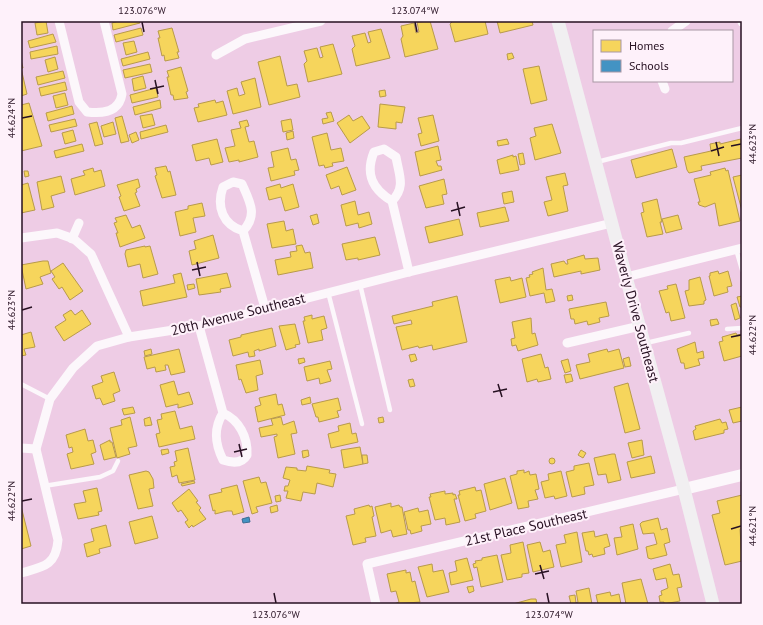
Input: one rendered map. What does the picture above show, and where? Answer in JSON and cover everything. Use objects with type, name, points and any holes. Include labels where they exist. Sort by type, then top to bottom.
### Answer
[{"type":"main road","name":"Waverly Drive Southeast","points":[[558,21],[684,489],[713,604]]},
{"type":"street","points":[[59,21],[79,102],[87,112],[100,113],[115,109],[121,101],[122,94],[104,21]]},
{"type":"street","points":[[216,55],[245,40],[321,21]]},
{"type":"street","points":[[673,30],[686,21]]},
{"type":"street","points":[[392,201],[400,193],[396,157],[384,149],[374,152],[369,164],[374,186],[392,201],[409,272]]},
{"type":"street","points":[[232,182],[242,184],[253,215],[250,224],[243,231],[232,228],[223,216],[219,197],[223,187],[232,182]]},
{"type":"street","points":[[72,238],[79,223]]},
{"type":"street","name":"20th Avenue Southeast","points":[[21,573],[38,569],[50,563],[55,555],[58,540],[36,449],[50,399],[72,368],[97,346],[129,337],[199,326],[360,284],[612,223]]},
{"type":"street","points":[[243,231],[265,308]]},
{"type":"street","points":[[21,238],[57,233],[72,238],[91,254],[129,337]]},
{"type":"street","points":[[626,277],[739,249]]},
{"type":"street","points":[[199,326],[223,413],[215,429],[221,455],[223,460],[238,462],[245,459],[247,455],[241,428],[233,418],[223,413]]},
{"type":"street","points":[[567,343],[640,326]]},
{"type":"street","points":[[21,448],[36,449]]},
{"type":"street","points":[[684,489],[742,475]]},
{"type":"street","name":"21st Place Southeast","points":[[376,604],[367,564],[684,489]]},
{"type":"lane","points":[[596,162],[671,143],[681,143],[742,128]]},
{"type":"lane","points":[[739,249],[742,270]]},
{"type":"lane","points":[[360,284],[390,410]]},
{"type":"lane","points":[[328,292],[362,424]]},
{"type":"lane","points":[[727,330],[742,328]]},
{"type":"lane","points":[[644,344],[689,333]]},
{"type":"lane","points":[[21,384],[50,399]]},
{"type":"lane","points":[[44,486],[100,477],[113,471],[118,461]]},
{"type":"building: Homes","points":[[46,21],[48,33],[37,35],[35,23]]},
{"type":"building: Homes","points":[[119,21],[139,21],[140,23],[113,30],[112,23]]},
{"type":"building: Homes","points":[[430,21],[438,49],[405,57],[401,39],[403,36],[401,26],[414,23],[416,33],[419,32],[417,22]]},
{"type":"building: Homes","points":[[453,21],[485,21],[488,34],[455,42],[450,24]]},
{"type":"building: Homes","points":[[497,21],[532,21],[533,25],[500,33]]},
{"type":"building: Homes","points":[[141,28],[143,35],[116,42],[114,35]]},
{"type":"building: Homes","points":[[172,28],[179,52],[177,52],[179,58],[165,61],[164,55],[162,56],[158,31]]},
{"type":"building: Homes","points":[[381,29],[390,58],[356,66],[352,49],[355,46],[352,36],[365,33],[368,43],[371,42],[368,32]]},
{"type":"building: Homes","points":[[53,34],[56,42],[30,48],[28,41]]},
{"type":"building: Homes","points":[[134,41],[137,52],[126,55],[123,43]]},
{"type":"building: Homes","points":[[333,44],[342,74],[308,82],[304,64],[307,61],[304,51],[317,48],[320,58],[323,57],[320,47]]},
{"type":"building: Homes","points":[[57,46],[58,54],[31,59],[30,52]]},
{"type":"building: Homes","points":[[148,52],[150,59],[123,66],[121,59]]},
{"type":"building: Homes","points":[[512,53],[514,58],[508,60],[507,54]]},
{"type":"building: Homes","points":[[280,56],[287,86],[297,84],[300,97],[269,105],[258,62]]},
{"type":"building: Homes","points":[[55,57],[58,69],[48,72],[45,60]]},
{"type":"building: Homes","points":[[150,64],[152,72],[125,78],[123,70]]},
{"type":"building: Homes","points":[[539,66],[547,100],[531,104],[523,69]]},
{"type":"building: Homes","points":[[181,67],[188,91],[186,92],[188,98],[174,100],[173,95],[171,95],[167,71]]},
{"type":"building: Homes","points":[[21,68],[27,94],[21,96]]},
{"type":"building: Homes","points":[[63,71],[65,78],[38,85],[36,77]]},
{"type":"building: Homes","points":[[143,76],[146,88],[134,91],[132,79]]},
{"type":"building: Homes","points":[[255,78],[261,107],[233,114],[227,91],[237,88],[239,96],[245,94],[241,82]]},
{"type":"building: Homes","points":[[65,82],[67,90],[41,96],[39,88]]},
{"type":"building: Homes","points":[[156,88],[158,97],[132,103],[130,95]]},
{"type":"building: Homes","points":[[385,90],[386,96],[380,97],[379,91]]},
{"type":"building: Homes","points":[[65,93],[68,105],[56,108],[53,96]]},
{"type":"building: Homes","points":[[160,100],[161,108],[135,115],[133,107]]},
{"type":"building: Homes","points":[[215,100],[216,103],[223,101],[227,115],[198,122],[194,108],[199,107],[198,104]]},
{"type":"building: Homes","points":[[29,103],[42,146],[21,151],[21,105]]},
{"type":"building: Homes","points":[[380,104],[405,107],[402,123],[396,122],[396,129],[378,127]]},
{"type":"building: Homes","points":[[72,106],[74,114],[48,121],[46,113]]},
{"type":"building: Homes","points":[[331,112],[334,121],[323,124],[322,119],[328,118],[326,113]]},
{"type":"building: Homes","points":[[152,114],[155,125],[143,128],[140,116]]},
{"type":"building: Homes","points":[[349,115],[353,121],[362,116],[370,128],[350,143],[337,123]]},
{"type":"building: Homes","points":[[433,115],[439,141],[421,146],[418,134],[422,133],[418,118]]},
{"type":"building: Homes","points":[[122,116],[129,141],[121,143],[115,118]]},
{"type":"building: Homes","points":[[75,119],[77,126],[51,132],[49,125]]},
{"type":"building: Homes","points":[[291,119],[293,130],[283,132],[281,121]]},
{"type":"building: Homes","points":[[247,120],[249,126],[245,127],[249,142],[254,141],[258,157],[239,162],[239,160],[229,162],[225,148],[235,146],[231,130],[241,128],[239,122]]},
{"type":"building: Homes","points":[[97,122],[103,144],[95,146],[89,124]]},
{"type":"building: Homes","points":[[113,122],[116,134],[104,137],[101,126]]},
{"type":"building: Homes","points":[[552,124],[561,153],[535,160],[530,138],[536,136],[534,128]]},
{"type":"building: Homes","points":[[166,125],[168,132],[141,139],[140,132]]},
{"type":"building: Homes","points":[[73,130],[76,141],[65,144],[62,133]]},
{"type":"building: Homes","points":[[293,131],[294,138],[287,140],[286,133]]},
{"type":"building: Homes","points":[[136,132],[139,140],[132,143],[129,135]]},
{"type":"building: Homes","points":[[327,133],[331,150],[341,148],[344,161],[332,163],[333,166],[325,168],[324,165],[319,166],[312,137]]},
{"type":"building: Homes","points":[[217,139],[223,162],[211,165],[209,158],[196,161],[192,145]]},
{"type":"building: Homes","points":[[507,139],[509,144],[498,146],[497,141]]},
{"type":"building: Homes","points":[[741,139],[742,158],[701,166],[702,170],[689,173],[687,170],[684,157],[711,151],[710,144],[720,142],[720,144]]},
{"type":"building: Homes","points":[[82,144],[84,151],[56,158],[54,151]]},
{"type":"building: Homes","points":[[438,146],[441,160],[436,161],[438,166],[441,166],[442,170],[420,176],[415,152]]},
{"type":"building: Homes","points":[[288,148],[291,160],[296,159],[299,170],[294,171],[295,175],[271,181],[268,168],[274,167],[271,152]]},
{"type":"building: Homes","points":[[672,149],[677,167],[636,178],[631,160]]},
{"type":"building: Homes","points":[[523,153],[525,164],[520,165],[518,154]]},
{"type":"building: Homes","points":[[513,155],[513,157],[516,156],[519,170],[500,174],[497,160]]},
{"type":"building: Homes","points":[[166,166],[168,172],[170,171],[176,195],[162,198],[155,176],[157,175],[155,168]]},
{"type":"building: Homes","points":[[347,167],[356,190],[342,195],[339,186],[331,189],[326,175]]},
{"type":"building: Homes","points":[[93,168],[94,172],[101,170],[105,186],[75,195],[71,179],[85,175],[83,171]]},
{"type":"building: Homes","points":[[725,168],[726,171],[728,170],[740,221],[719,226],[715,203],[705,207],[699,205],[698,202],[700,202],[694,179],[711,175],[710,172]]},
{"type":"building: Homes","points":[[24,171],[28,171],[29,176],[25,177]]},
{"type":"building: Homes","points":[[565,173],[568,185],[563,186],[568,211],[548,216],[544,202],[552,200],[546,177]]},
{"type":"building: Homes","points":[[742,175],[742,211],[733,177]]},
{"type":"building: Homes","points":[[61,176],[65,192],[51,196],[54,207],[42,210],[37,182]]},
{"type":"building: Homes","points":[[138,179],[140,187],[136,189],[137,192],[135,193],[140,206],[124,211],[117,185]]},
{"type":"building: Homes","points":[[444,179],[447,194],[442,195],[444,204],[426,208],[419,186]]},
{"type":"building: Homes","points":[[28,183],[35,210],[21,213],[21,185]]},
{"type":"building: Homes","points":[[280,184],[281,188],[293,184],[299,207],[285,211],[281,197],[269,200],[266,188]]},
{"type":"building: Homes","points":[[512,191],[514,202],[504,204],[502,193]]},
{"type":"building: Homes","points":[[657,199],[663,234],[647,237],[641,213],[644,212],[642,203]]},
{"type":"building: Homes","points":[[355,201],[358,215],[369,212],[372,224],[359,228],[358,223],[346,226],[341,205]]},
{"type":"building: Homes","points":[[202,203],[205,216],[193,218],[196,232],[180,236],[175,212],[188,209],[188,206]]},
{"type":"building: Homes","points":[[505,207],[509,221],[480,227],[477,213]]},
{"type":"building: Homes","points":[[317,214],[319,223],[313,225],[310,216]]},
{"type":"building: Homes","points":[[126,215],[132,228],[140,225],[145,238],[120,247],[116,233],[118,233],[114,223],[117,222],[115,218]]},
{"type":"building: Homes","points":[[678,215],[682,229],[666,233],[662,219]]},
{"type":"building: Homes","points":[[459,219],[463,235],[429,243],[425,227]]},
{"type":"building: Homes","points":[[284,221],[286,231],[293,229],[296,244],[272,248],[267,224]]},
{"type":"building: Homes","points":[[213,235],[219,258],[192,265],[189,251],[196,249],[194,241]]},
{"type":"building: Homes","points":[[375,237],[380,255],[358,260],[358,258],[346,260],[342,244]]},
{"type":"building: Homes","points":[[302,245],[305,253],[310,252],[313,268],[278,275],[275,260],[291,257],[290,252],[297,251],[296,246]]},
{"type":"building: Homes","points":[[150,246],[158,274],[143,278],[140,264],[128,267],[125,254],[126,250]]},
{"type":"building: Homes","points":[[584,255],[585,259],[598,258],[600,270],[581,274],[581,271],[554,277],[551,264],[564,261],[568,264],[567,260]]},
{"type":"building: Homes","points":[[48,261],[51,273],[40,277],[43,284],[26,289],[21,265]]},
{"type":"building: Homes","points":[[63,263],[83,291],[70,300],[62,287],[59,289],[52,279],[55,277],[51,271]]},
{"type":"building: Homes","points":[[543,268],[546,290],[552,289],[555,301],[546,303],[544,293],[530,296],[526,278],[533,274],[532,272]]},
{"type":"building: Homes","points":[[718,271],[719,274],[728,271],[732,286],[727,287],[728,292],[714,296],[709,276],[710,273]]},
{"type":"building: Homes","points":[[181,273],[187,297],[143,306],[140,291],[175,283],[173,275]]},
{"type":"building: Homes","points":[[227,273],[231,287],[220,289],[221,292],[199,295],[196,279]]},
{"type":"building: Homes","points":[[510,277],[511,281],[522,278],[526,297],[500,303],[495,280]]},
{"type":"building: Homes","points":[[700,277],[706,300],[704,301],[704,304],[689,306],[685,291],[689,290],[689,280]]},
{"type":"building: Homes","points":[[194,284],[195,288],[188,290],[187,285]]},
{"type":"building: Homes","points":[[676,284],[685,318],[671,321],[669,312],[666,313],[659,291],[668,289],[667,286]]},
{"type":"building: Homes","points":[[572,295],[573,300],[568,301],[567,296]]},
{"type":"building: Homes","points":[[457,296],[467,342],[433,350],[432,345],[419,348],[418,346],[402,350],[396,327],[412,324],[411,320],[394,324],[392,316],[433,306],[432,302]]},
{"type":"building: Homes","points":[[742,296],[742,307],[740,307],[737,297]]},
{"type":"building: Homes","points":[[606,302],[609,316],[599,318],[600,322],[588,325],[587,321],[575,324],[574,319],[571,319],[569,309]]},
{"type":"building: Homes","points":[[736,303],[740,318],[735,320],[731,305]]},
{"type":"building: Homes","points":[[71,310],[75,315],[82,310],[91,324],[64,341],[55,327],[66,320],[63,315]]},
{"type":"building: Homes","points":[[312,315],[312,319],[324,316],[327,328],[321,330],[323,340],[308,343],[303,321],[305,321],[304,317]]},
{"type":"building: Homes","points":[[531,318],[532,334],[535,333],[538,345],[518,351],[516,345],[512,346],[511,339],[515,338],[512,322]]},
{"type":"building: Homes","points":[[717,319],[719,324],[711,326],[710,320]]},
{"type":"building: Homes","points":[[295,324],[300,344],[286,350],[279,326]]},
{"type":"building: Homes","points":[[272,328],[276,346],[254,351],[255,356],[249,357],[248,352],[233,356],[229,340],[241,337],[241,335]]},
{"type":"building: Homes","points":[[31,332],[35,347],[24,349],[26,355],[21,356],[21,335]]},
{"type":"building: Homes","points":[[736,333],[737,335],[742,334],[742,356],[724,361],[719,342],[723,341],[722,337]]},
{"type":"building: Homes","points":[[695,342],[697,353],[703,351],[704,358],[698,359],[700,365],[685,369],[684,363],[681,363],[677,349]]},
{"type":"building: Homes","points":[[151,349],[152,354],[145,356],[144,351]]},
{"type":"building: Homes","points":[[179,349],[185,372],[171,375],[168,365],[165,365],[166,370],[156,372],[155,367],[147,369],[144,357]]},
{"type":"building: Homes","points":[[607,349],[608,352],[619,349],[624,368],[580,379],[576,365],[590,362],[588,354]]},
{"type":"building: Homes","points":[[415,354],[417,360],[411,362],[409,355]]},
{"type":"building: Homes","points":[[541,354],[545,368],[548,367],[551,379],[538,382],[537,379],[527,382],[522,359]]},
{"type":"building: Homes","points":[[629,357],[631,366],[625,367],[623,359]]},
{"type":"building: Homes","points":[[304,358],[305,362],[299,364],[298,359]]},
{"type":"building: Homes","points":[[568,359],[571,371],[565,373],[561,361]]},
{"type":"building: Homes","points":[[260,360],[263,374],[256,376],[258,390],[246,393],[241,379],[239,380],[236,365]]},
{"type":"building: Homes","points":[[330,361],[332,369],[327,370],[331,381],[320,384],[319,378],[307,381],[304,367]]},
{"type":"building: Homes","points":[[114,372],[120,391],[113,394],[115,401],[103,405],[100,398],[96,399],[92,386],[103,382],[101,376]]},
{"type":"building: Homes","points":[[571,374],[573,381],[566,383],[564,375]]},
{"type":"building: Homes","points":[[413,379],[415,386],[410,387],[408,380]]},
{"type":"building: Homes","points":[[174,381],[178,395],[189,392],[193,404],[178,408],[178,404],[166,407],[160,385]]},
{"type":"building: Homes","points":[[628,383],[640,429],[625,433],[614,387]]},
{"type":"building: Homes","points":[[276,394],[278,405],[282,404],[285,415],[258,422],[255,407],[261,405],[259,398]]},
{"type":"building: Homes","points":[[310,397],[311,403],[302,405],[301,400]]},
{"type":"building: Homes","points":[[338,398],[341,410],[337,411],[339,417],[319,422],[312,404]]},
{"type":"building: Homes","points":[[133,407],[135,413],[124,415],[122,409]]},
{"type":"building: Homes","points":[[742,407],[742,421],[733,423],[729,410]]},
{"type":"building: Homes","points":[[175,411],[180,429],[192,426],[195,439],[159,447],[156,434],[160,433],[157,420],[162,419],[161,414]]},
{"type":"building: Homes","points":[[130,417],[137,446],[128,448],[130,454],[117,458],[110,428],[122,425],[121,420]]},
{"type":"building: Homes","points":[[150,417],[152,425],[145,426],[144,419]]},
{"type":"building: Homes","points":[[281,417],[283,425],[294,421],[297,433],[291,434],[295,454],[278,458],[274,437],[277,436],[277,434],[261,437],[259,428],[273,425],[271,419]]},
{"type":"building: Homes","points":[[383,417],[384,422],[379,423],[378,418]]},
{"type":"building: Homes","points":[[720,419],[722,423],[726,422],[728,429],[724,430],[724,433],[695,440],[693,431],[696,429],[695,426]]},
{"type":"building: Homes","points":[[350,423],[352,434],[356,433],[358,442],[331,448],[328,434],[339,431],[338,426]]},
{"type":"building: Homes","points":[[85,429],[88,441],[93,440],[96,452],[91,454],[94,464],[71,469],[67,454],[73,452],[72,447],[69,448],[66,435]]},
{"type":"building: Homes","points":[[110,440],[110,442],[112,442],[116,457],[104,460],[100,445]]},
{"type":"building: Homes","points":[[642,440],[644,455],[632,458],[628,443]]},
{"type":"building: Homes","points":[[360,447],[363,464],[344,468],[341,450]]},
{"type":"building: Homes","points":[[188,448],[195,480],[179,483],[177,475],[172,477],[170,467],[175,466],[174,462],[177,461],[175,451]]},
{"type":"building: Homes","points":[[168,449],[169,453],[162,455],[161,450]]},
{"type":"building: Homes","points":[[308,450],[309,456],[303,458],[302,451]]},
{"type":"building: Homes","points":[[581,450],[586,453],[583,458],[578,455]]},
{"type":"building: Homes","points":[[615,454],[621,480],[608,483],[606,474],[598,475],[594,458]]},
{"type":"building: Homes","points":[[362,455],[367,455],[368,463],[363,464]]},
{"type":"building: Homes","points":[[651,456],[655,473],[631,478],[627,462]]},
{"type":"building: Homes","points":[[552,458],[555,461],[552,464],[549,461]]},
{"type":"building: Homes","points":[[589,463],[594,485],[584,487],[585,494],[572,497],[566,472],[574,470],[574,466]]},
{"type":"building: Homes","points":[[307,466],[330,470],[329,473],[336,474],[333,487],[317,483],[315,494],[303,492],[301,501],[286,498],[288,491],[284,491],[285,486],[288,486],[290,480],[283,478],[286,467],[306,471]]},
{"type":"building: Homes","points":[[524,470],[524,473],[529,471],[530,475],[536,474],[539,489],[535,490],[538,499],[528,501],[529,507],[518,509],[510,476],[517,474],[517,471]]},
{"type":"building: Homes","points":[[146,471],[149,472],[153,479],[154,488],[149,489],[153,506],[138,509],[129,475]]},
{"type":"building: Homes","points":[[561,471],[567,496],[555,499],[554,496],[545,498],[541,482],[549,480],[548,474]]},
{"type":"building: Homes","points":[[259,477],[261,483],[266,482],[272,503],[256,507],[258,512],[252,514],[243,481]]},
{"type":"building: Homes","points":[[505,478],[512,503],[490,510],[484,484]]},
{"type":"building: Homes","points":[[194,481],[195,483],[182,486],[181,484]]},
{"type":"building: Homes","points":[[237,485],[244,512],[233,515],[232,511],[215,514],[215,510],[213,511],[209,495],[222,492],[221,489]]},
{"type":"building: Homes","points":[[475,487],[476,491],[481,490],[486,511],[475,514],[476,518],[465,521],[458,495],[460,495],[459,491]]},
{"type":"building: Homes","points":[[97,488],[102,511],[98,512],[99,515],[78,519],[74,504],[86,502],[83,491]]},
{"type":"building: Homes","points":[[189,489],[198,501],[196,502],[201,508],[199,510],[206,519],[193,527],[192,525],[189,528],[185,522],[188,520],[181,510],[178,512],[172,503]]},
{"type":"building: Homes","points":[[445,491],[445,494],[455,494],[457,499],[454,499],[460,522],[446,525],[445,518],[435,520],[429,497],[431,497],[430,494]]},
{"type":"building: Homes","points":[[280,495],[281,501],[276,502],[275,496]]},
{"type":"building: Homes","points":[[742,495],[742,529],[740,529],[742,561],[725,565],[712,515],[720,513],[717,501]]},
{"type":"building: Homes","points":[[391,503],[391,507],[399,505],[402,507],[407,534],[393,537],[391,530],[381,533],[375,507]]},
{"type":"building: Homes","points":[[277,505],[278,511],[271,513],[270,507]]},
{"type":"building: Homes","points":[[369,505],[370,507],[372,506],[374,516],[372,517],[376,536],[365,538],[366,542],[353,545],[346,516],[355,514],[354,509]]},
{"type":"building: Homes","points":[[21,506],[31,546],[21,549]]},
{"type":"building: Homes","points":[[418,508],[419,512],[428,510],[431,524],[421,526],[422,531],[411,534],[410,530],[408,530],[404,512]]},
{"type":"building: Homes","points":[[152,516],[158,538],[135,544],[129,522]]},
{"type":"building: Homes","points":[[658,518],[661,530],[667,528],[670,542],[664,544],[667,555],[651,559],[648,558],[646,547],[657,544],[654,533],[643,534],[640,524],[642,522]]},
{"type":"building: Homes","points":[[633,524],[638,549],[617,555],[614,538],[622,537],[620,527]]},
{"type":"building: Homes","points":[[106,525],[111,546],[99,549],[100,553],[87,557],[84,544],[94,541],[91,529]]},
{"type":"building: Homes","points":[[594,531],[595,537],[607,534],[610,546],[604,548],[605,554],[593,557],[592,554],[589,555],[588,551],[586,551],[582,533]]},
{"type":"building: Homes","points":[[577,532],[582,562],[561,567],[556,545],[566,543],[564,535]]},
{"type":"building: Homes","points":[[523,542],[529,573],[522,574],[522,577],[507,580],[501,555],[511,553],[510,545]]},
{"type":"building: Homes","points":[[540,542],[543,552],[550,550],[554,567],[533,572],[527,545]]},
{"type":"building: Homes","points":[[497,555],[503,582],[481,587],[477,567],[474,568],[473,564],[476,563],[475,561],[482,560],[482,558]]},
{"type":"building: Homes","points":[[467,558],[473,580],[451,585],[449,573],[457,571],[455,561]]},
{"type":"building: Homes","points":[[432,564],[433,572],[443,570],[449,592],[427,597],[418,567]]},
{"type":"building: Homes","points":[[670,564],[673,575],[679,574],[682,587],[677,588],[680,601],[664,604],[664,602],[660,602],[659,596],[662,595],[661,591],[668,588],[666,578],[656,580],[653,569]]},
{"type":"building: Homes","points":[[406,570],[406,573],[410,572],[412,582],[415,581],[420,602],[394,604],[399,602],[396,591],[391,592],[387,574]]},
{"type":"building: Homes","points":[[641,579],[648,604],[626,604],[622,583]]},
{"type":"building: Homes","points":[[473,586],[474,591],[469,593],[467,587]]},
{"type":"building: Homes","points":[[589,588],[592,604],[571,604],[569,596],[575,595],[576,603],[578,602],[576,591]]},
{"type":"building: Homes","points":[[610,592],[611,596],[619,594],[621,604],[598,604],[596,595]]},
{"type":"building: Homes","points":[[536,599],[537,604],[513,604]]},
{"type":"building: Schools","points":[[249,517],[250,522],[243,523],[242,519]]}]
